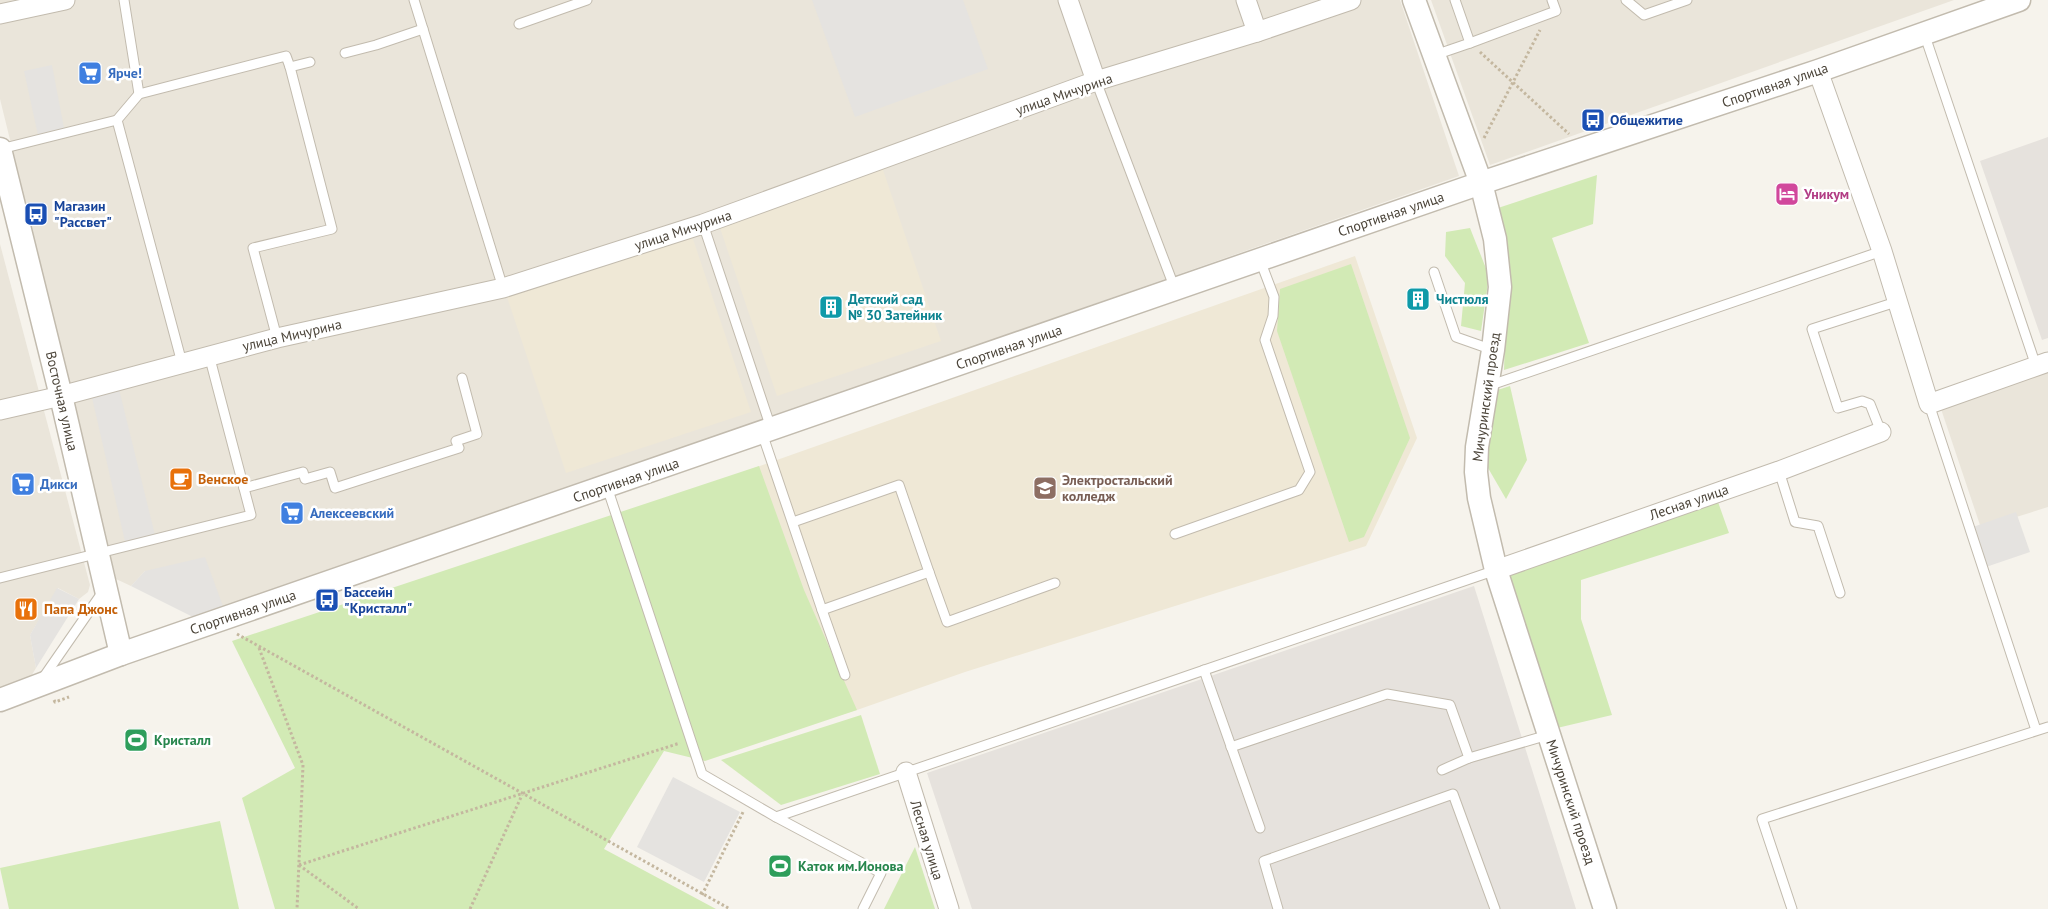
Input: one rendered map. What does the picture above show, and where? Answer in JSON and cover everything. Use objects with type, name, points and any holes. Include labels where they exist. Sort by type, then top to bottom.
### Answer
[{"type":"street","points":[[0,14],[65,0]]},
{"type":"street","points":[[1068,0],[1096,82]]},
{"type":"street","points":[[1246,0],[1257,32]]},
{"type":"street","name":"улица Мичурина","points":[[0,410],[61,396],[277,338],[503,288],[703,224],[1096,82],[1257,32],[1351,0]]},
{"type":"street","name":"Мичуринский проезд","points":[[1414,0],[1481,183],[1495,239],[1500,287],[1493,350],[1477,447],[1476,472],[1479,498],[1496,570],[1605,909]]},
{"type":"street","name":"Спортивная улица","points":[[0,700],[120,654],[1481,183],[1818,70],[2009,2]]},
{"type":"street","points":[[1818,70],[1882,251],[1896,302],[1929,404],[2042,364]]},
{"type":"street","name":"Восточная улица","points":[[0,149],[61,396],[120,654]]},
{"type":"street","name":"Лесная улица","points":[[1496,570],[1779,471],[1881,432]]},
{"type":"street","name":"Лесная улица","points":[[906,772],[949,909]]},
{"type":"lane","points":[[124,0],[139,94]]},
{"type":"lane","points":[[414,0],[503,288]]},
{"type":"lane","points":[[520,24],[587,0]]},
{"type":"lane","points":[[1454,0],[1470,43]]},
{"type":"lane","points":[[1434,55],[1556,11],[1552,0]]},
{"type":"lane","points":[[1626,0],[1644,15],[1687,0]]},
{"type":"lane","points":[[345,53],[423,29]]},
{"type":"lane","points":[[1924,32],[2042,364]]},
{"type":"lane","points":[[0,149],[117,120],[139,94],[286,56],[332,229],[253,248],[277,338]]},
{"type":"lane","points":[[290,67],[310,62]]},
{"type":"lane","points":[[1096,82],[1175,290]]},
{"type":"lane","points":[[117,120],[182,363]]},
{"type":"lane","points":[[703,224],[793,522],[846,675]]},
{"type":"lane","points":[[1486,386],[1882,251]]},
{"type":"lane","points":[[1175,534],[1299,490],[1310,472],[1265,340],[1273,316],[1274,297],[1260,260]]},
{"type":"lane","points":[[1434,272],[1456,337],[1493,350]]},
{"type":"lane","points":[[1881,432],[1870,404],[1862,402],[1838,408],[1812,329],[1896,302]]},
{"type":"lane","points":[[0,578],[251,515],[209,356]]},
{"type":"lane","points":[[244,488],[303,472],[306,479],[330,472],[335,488],[459,448],[456,441],[477,434],[462,378]]},
{"type":"lane","points":[[1929,404],[2036,730]]},
{"type":"lane","points":[[1779,471],[1795,522],[1818,526],[1840,593]]},
{"type":"lane","points":[[793,522],[899,485],[947,622],[1055,583]]},
{"type":"lane","points":[[607,487],[702,774],[776,817],[881,873],[863,909]]},
{"type":"lane","points":[[776,817],[1496,570]]},
{"type":"lane","points":[[822,610],[929,572]]},
{"type":"lane","points":[[38,686],[105,588]]},
{"type":"lane","points":[[1204,670],[1260,828]]},
{"type":"lane","points":[[1231,747],[1388,694],[1450,705],[1469,758]]},
{"type":"lane","points":[[1792,909],[1762,819],[2048,727]]},
{"type":"lane","points":[[1442,770],[1469,758],[1549,735]]},
{"type":"lane","points":[[1278,909],[1264,861],[1454,794],[1495,909]]},
{"type":"path","points":[[1482,143],[1547,15]]},
{"type":"path","points":[[1470,43],[1571,136]]},
{"type":"path","points":[[230,630],[730,909]]},
{"type":"path","points":[[258,646],[303,765],[297,909]]},
{"type":"path","points":[[55,702],[69,697]]},
{"type":"path","points":[[299,865],[680,743]]},
{"type":"path","points":[[470,909],[522,794]]},
{"type":"path","points":[[299,865],[359,909]]},
{"type":"shaded area","points":[[0,0],[1400,0],[1459,176],[224,609],[145,571],[131,586],[116,579],[0,99]]},
{"type":"shaded area","points":[[812,0],[963,0],[988,69],[855,117]]},
{"type":"shaded area","points":[[1431,0],[1954,0],[1490,165]]},
{"type":"shaded area","points":[[52,65],[65,133],[39,140],[24,71]]},
{"type":"shaded area","points":[[2048,137],[2048,338],[2042,340],[1980,161]]},
{"type":"shaded area","points":[[882,167],[941,341],[777,396],[718,222]]},
{"type":"shaded area","points":[[690,230],[751,412],[566,473],[505,291]]},
{"type":"shaded area","points":[[0,244],[90,585],[88,592],[79,599],[58,588],[30,635],[36,668],[30,678],[0,688]]},
{"type":"shaded area","name":"Электростальский колледж","points":[[1355,256],[1417,438],[1366,546],[965,672],[857,710],[710,755],[632,511]]},
{"type":"shaded area","points":[[2048,370],[2048,507],[1981,528],[1940,406]]},
{"type":"shaded area","points":[[117,381],[156,539],[126,546],[90,389]]},
{"type":"shaded area","points":[[2016,512],[2030,552],[1983,568],[1970,528]]},
{"type":"shaded area","points":[[205,557],[224,609],[195,618],[131,586],[145,571]]},
{"type":"shaded area","points":[[1474,586],[1576,909],[972,909],[927,773]]},
{"type":"shaded area","points":[[57,588],[79,599],[36,668],[30,635]]},
{"type":"shaded area","points":[[673,777],[740,812],[704,882],[637,847]]},
{"type":"green space","points":[[1597,175],[1593,224],[1552,238],[1589,343],[1504,370],[1507,272],[1498,208]]},
{"type":"green space","points":[[1470,228],[1489,276],[1481,331],[1461,326],[1465,283],[1445,256],[1446,232]]},
{"type":"green space","points":[[1351,264],[1410,438],[1364,537],[1349,542],[1277,331],[1280,289]]},
{"type":"green space","points":[[1510,386],[1527,460],[1506,499],[1484,461],[1491,392]]},
{"type":"green space","points":[[759,466],[804,590],[857,710],[705,761],[664,751],[604,849],[716,909],[275,909],[242,798],[295,768],[232,641]]},
{"type":"green space","points":[[1718,502],[1729,533],[1581,580],[1581,619],[1612,715],[1557,728],[1509,576],[1562,555]]},
{"type":"green space","points":[[861,715],[880,774],[781,805],[721,760]]},
{"type":"green space","points":[[220,821],[239,909],[9,909],[0,868]]},
{"type":"green space","points":[[915,847],[935,909],[884,909]]},
{"type":"place","name":"Ярче!","points":[[90,73]]},
{"type":"place","name":"Общежитие","points":[[1593,120]]},
{"type":"place","name":"Уникум","points":[[1787,194]]},
{"type":"place","name":"Магазин \"Рассвет\"","points":[[36,214]]},
{"type":"place","name":"Чистюля","points":[[1418,299]]},
{"type":"place","name":"Детский сад № 30 Затейник","points":[[831,307]]},
{"type":"place","name":"Венское","points":[[181,479]]},
{"type":"place","name":"Дикси","points":[[23,484]]},
{"type":"place","name":"Электростальский колледж","points":[[1045,488]]},
{"type":"place","name":"Алексеевский","points":[[292,513]]},
{"type":"place","name":"Бассейн \"Кристалл\"","points":[[327,600]]},
{"type":"place","name":"Папа Джонс","points":[[26,609]]},
{"type":"place","name":"Кристалл","points":[[136,740]]},
{"type":"place","name":"Каток им.Ионова","points":[[780,866]]}]
